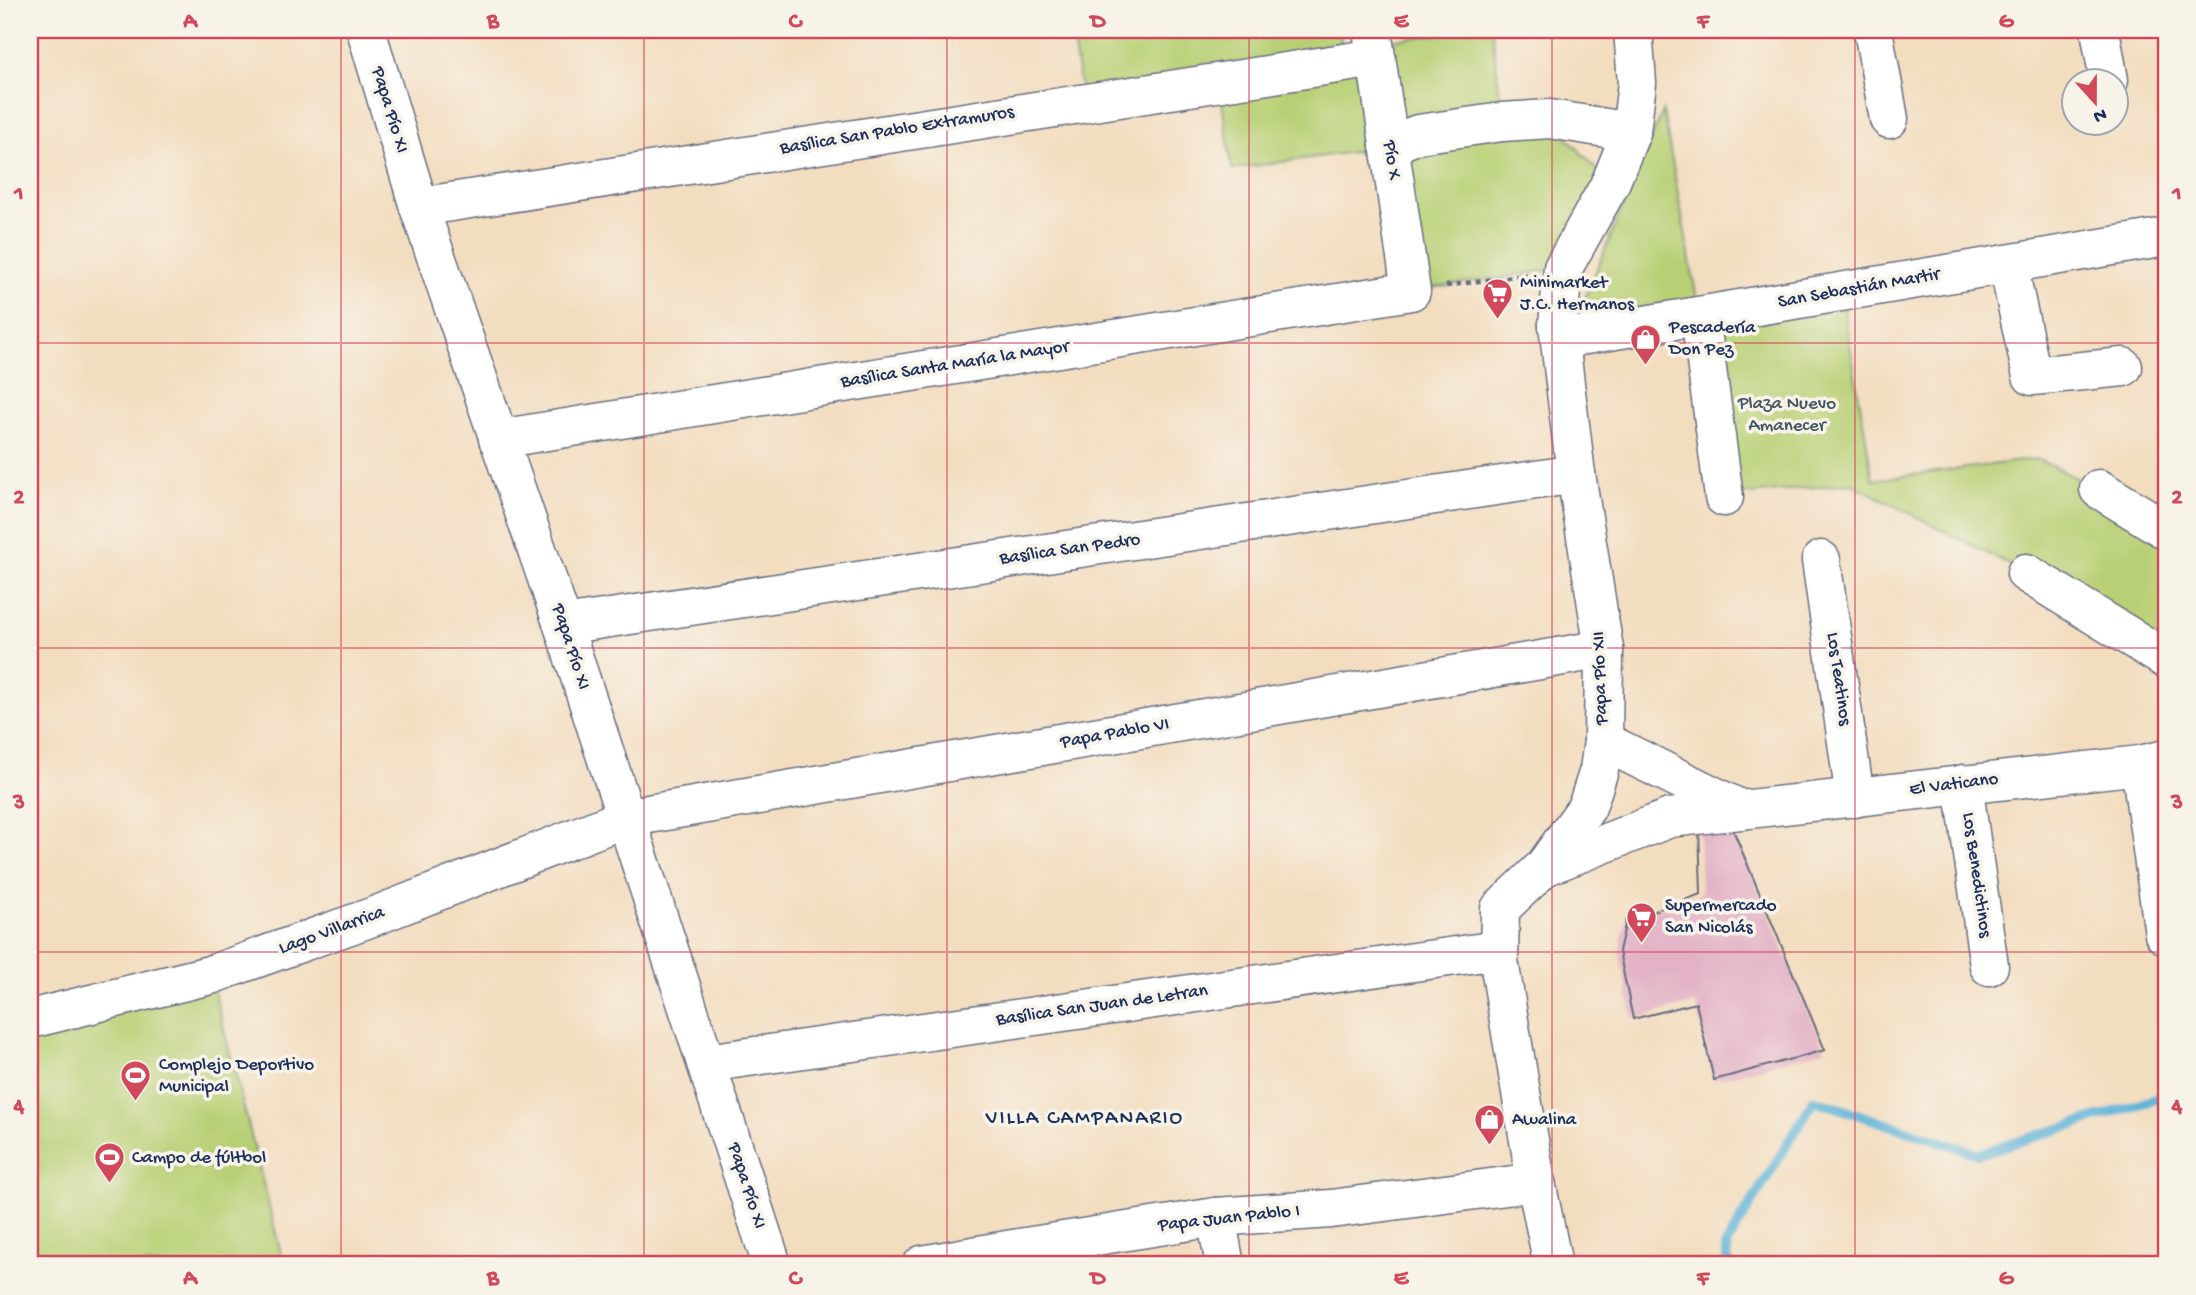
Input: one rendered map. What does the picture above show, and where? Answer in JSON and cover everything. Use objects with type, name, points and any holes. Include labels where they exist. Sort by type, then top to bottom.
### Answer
[{"type":"street","name":"Papa Pío XI","points":[[366,30],[419,207],[563,625],[772,1265]]},
{"type":"street","name":"Papa Pío XII","points":[[1553,1265],[1536,1182],[1498,950],[1500,909],[1544,867],[1587,807],[1599,770],[1603,741],[1604,649],[1576,474],[1558,325],[1563,268],[1610,184],[1631,132],[1637,83],[1633,30]]},
{"type":"street","points":[[1873,30],[1889,119]]},
{"type":"street","points":[[2100,30],[2106,66]]},
{"type":"street","name":"Basílica San Pablo Extramuros","points":[[419,207],[1374,44]]},
{"type":"street","name":"Pío X","points":[[1374,44],[1411,291]]},
{"type":"street","points":[[1389,146],[1418,134],[1549,119],[1631,132]]},
{"type":"street","name":"San Sebastián Martir","points":[[1558,325],[1568,338],[2166,237]]},
{"type":"street","points":[[2008,264],[2032,376],[2123,367]]},
{"type":"street","name":"Basílica Santa María la Mayor","points":[[498,439],[1411,291]]},
{"type":"street","points":[[1700,316],[1724,497]]},
{"type":"street","name":"Basílica San Pedro","points":[[563,625],[1576,474]]},
{"type":"street","points":[[2099,489],[2166,530]]},
{"type":"street","name":"Los Teatinos","points":[[1821,560],[1854,798]]},
{"type":"street","points":[[2026,573],[2166,659]]},
{"type":"street","name":"Papa Pablo VI","points":[[625,818],[1604,649]]},
{"type":"street","points":[[1603,741],[1742,810]]},
{"type":"street","points":[[2153,762],[2164,934]]},
{"type":"street","name":"El Vaticano","points":[[1544,867],[1670,818],[2153,762]]},
{"type":"street","name":"Los Benedictinos","points":[[1963,784],[1989,966]]},
{"type":"street","name":"Lago Villarrica","points":[[30,1019],[210,975],[384,913],[625,818]]},
{"type":"street","name":"Basílica San Juan de Letran","points":[[706,1063],[1498,950]]},
{"type":"street","name":"Papa Juan Pablo I","points":[[922,1265],[1014,1257],[1216,1217],[1331,1209],[1536,1182]]},
{"type":"street","points":[[1216,1217],[1225,1265]]},
{"type":"path","points":[[1411,291],[1563,268]]},
{"type":"green space","points":[[1071,30],[1339,30],[1343,51],[1082,96]]},
{"type":"green space","points":[[1492,30],[1503,122],[1550,119],[1610,184],[1563,268],[1411,291],[1389,147],[1232,169],[1219,81],[1374,42]]},
{"type":"green space","name":"Plaza Nuevo Amanecer","points":[[1663,111],[1700,316],[1841,292],[1873,480],[2037,459],[2099,489],[2166,530],[2166,659],[2026,573],[1851,483],[1724,497],[1699,316],[1568,338]]},
{"type":"green space","name":"Complejo Deportivo Municipal","points":[[210,975],[284,1265],[30,1265],[30,1019]]},
{"type":"building","points":[[1731,825],[1825,1050],[1714,1080],[1696,1003],[1633,1019],[1619,951],[1626,921],[1701,894],[1699,827]]},
{"type":"waterway","points":[[1728,1265],[1726,1245],[1814,1100],[1978,1154],[2166,1096]]},
{"type":"place","name":"Minimarket J.C. Hermanos","points":[[1497,321]]},
{"type":"place","name":"Pescadería Don Pez","points":[[1646,366]]},
{"type":"place","name":"Supermercado San Nicolás","points":[[1642,944]]},
{"type":"place","name":"Complejo Deportivo Municipal","points":[[136,1103]]},
{"type":"place","name":"Awalina","points":[[1489,1147]]},
{"type":"place","name":"Campo de fúltbol","points":[[109,1185]]},
{"type":"district","name":"VILLA CAMPANARIO","points":[[1085,1119]]}]
